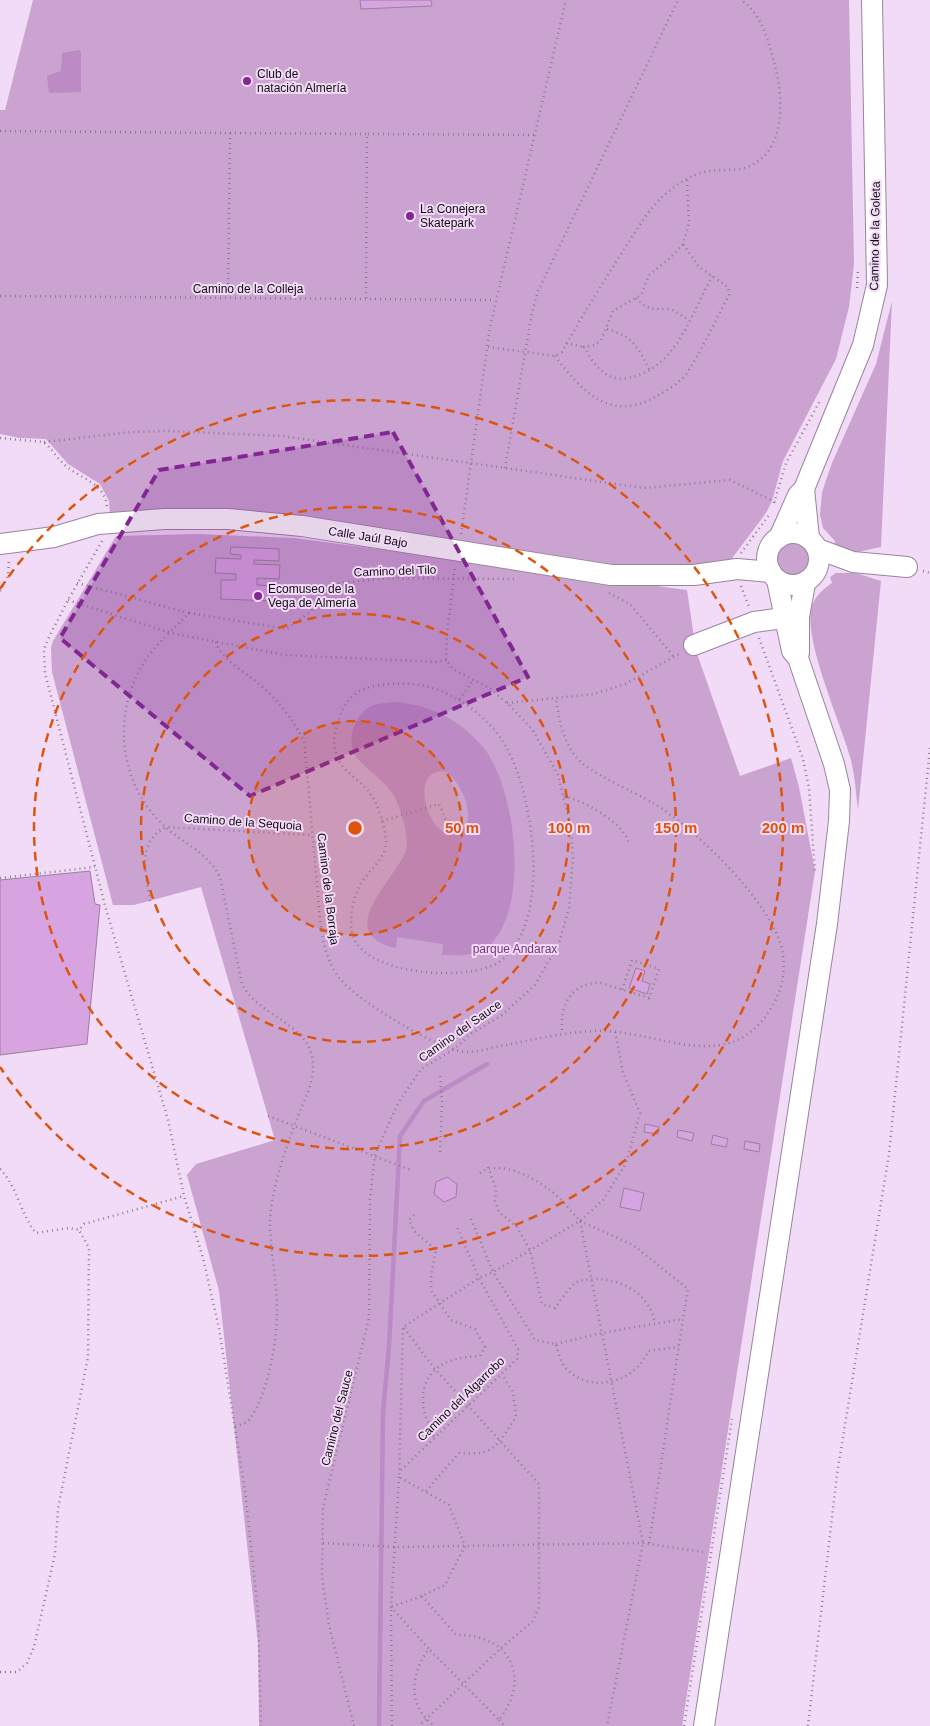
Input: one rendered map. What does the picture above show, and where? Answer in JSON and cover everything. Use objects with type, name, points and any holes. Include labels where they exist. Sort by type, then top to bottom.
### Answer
[{"type":"street","name":"Camino de la Goleta","points":[[774,561],[798,495],[804,489],[863,345],[877,285],[872,0]]},
{"type":"street","name":"Camino de la Goleta","points":[[804,489],[813,544]]},
{"type":"street","name":"Calle Jaúl Bajo","points":[[5,543],[54,537],[108,523],[164,519],[270,522],[611,575],[646,577],[694,575],[739,570],[774,561]]},
{"type":"street","points":[[704,1726],[827,924],[840,821],[840,790],[834,764],[798,658],[792,651],[774,561],[789,534],[799,534],[813,544],[853,562],[907,567]]},
{"type":"street","points":[[798,658],[800,649],[799,616],[810,578],[819,562],[813,544]]},
{"type":"street","points":[[774,561],[796,585],[853,562]]},
{"type":"street","points":[[694,645],[754,622],[784,618]]},
{"type":"path","points":[[68,600],[171,633],[284,654],[437,662],[446,660],[446,633],[495,300],[566,0]]},
{"type":"path","points":[[505,468],[532,313],[546,273],[678,0]]},
{"type":"path","points":[[488,347],[555,356],[562,352],[598,289],[649,213],[661,199],[687,180],[702,173],[733,170],[758,162],[772,147],[776,137],[780,110],[776,72],[761,25],[749,5],[741,0]]},
{"type":"path","points":[[0,131],[534,135]]},
{"type":"path","points":[[228,297],[230,133]]},
{"type":"path","points":[[366,298],[368,134]]},
{"type":"path","points":[[566,343],[584,346],[595,345],[602,340],[613,311],[636,298],[643,291],[649,275],[671,258],[683,244],[689,223],[687,180]]},
{"type":"path","points":[[555,356],[585,392],[601,402],[631,405],[652,399],[668,390],[686,374],[730,295],[728,287],[700,267],[683,244]]},
{"type":"path","points":[[857,293],[859,265]]},
{"type":"path","points":[[584,346],[594,365],[607,375],[620,379],[650,371],[668,357],[712,276]]},
{"type":"path","name":"Camino de la Colleja","points":[[0,296],[495,300]]},
{"type":"path","points":[[636,298],[648,308],[656,310],[671,308],[689,320]]},
{"type":"path","points":[[607,329],[624,334],[634,342],[650,371]]},
{"type":"path","points":[[814,881],[808,788],[803,759],[754,622],[739,570],[769,516],[786,464],[822,398]]},
{"type":"path","points":[[0,438],[43,442],[131,432],[226,432],[320,440],[471,464],[644,488],[730,480],[775,502]]},
{"type":"path","points":[[43,442],[66,466],[98,486],[106,500],[108,530],[77,583],[46,643],[45,673],[95,867],[168,1120],[184,1196],[203,1258],[219,1328],[245,1491],[258,1612],[260,1726]]},
{"type":"path","points":[[0,591],[8,576],[5,543]]},
{"type":"path","name":"Camino del Tilo","points":[[189,613],[287,629],[310,612],[331,584],[387,578],[508,578],[526,580]]},
{"type":"path","points":[[77,583],[189,613],[156,647],[140,669],[128,700],[124,727],[126,757],[134,784],[142,798],[166,827],[206,857],[220,877],[242,984],[246,992],[260,1006],[298,1034],[312,1054],[311,1085],[276,1181],[270,1225],[277,1312],[273,1352],[262,1393],[249,1419],[244,1424],[235,1426]]},
{"type":"path","points":[[601,591],[616,595],[630,604],[674,657]]},
{"type":"path","name":"Camino de la Borraja","points":[[216,642],[221,654],[267,691],[296,726],[304,742],[324,945],[339,978],[353,992],[388,1016],[466,1052],[563,1034],[615,1031],[650,1036],[702,1048],[729,1044],[757,1027],[775,1002],[784,971],[783,953],[773,928],[754,899],[701,840],[671,815],[582,763],[574,755],[564,733],[556,699]]},
{"type":"path","points":[[508,703],[594,694],[619,687],[694,645]]},
{"type":"path","name":"Camino del Sauce","points":[[354,1726],[329,1624],[322,1577],[322,1543],[324,1508],[369,1318],[370,1199],[375,1155],[397,1105],[420,1069],[502,1014],[535,985],[559,942],[569,908],[573,859],[570,827],[558,775],[532,729],[508,703],[474,680],[453,669],[446,660]]},
{"type":"path","points":[[458,700],[474,680]]},
{"type":"path","points":[[414,682],[441,690],[458,700],[484,719],[506,746],[522,784],[530,820],[534,870],[530,902],[522,932],[504,959],[476,972],[429,972],[378,961],[366,954],[352,936],[351,912],[360,886],[385,854],[386,841],[382,821],[370,793],[343,767],[335,746],[335,723],[350,697],[368,686],[414,682]]},
{"type":"path","points":[[808,1726],[837,1474],[889,1154],[930,748]]},
{"type":"path","points":[[564,796],[586,804],[604,816],[625,835],[629,844]]},
{"type":"path","points":[[382,821],[439,804],[446,820],[451,822]]},
{"type":"path","name":"Camino de la Sequoia","points":[[150,901],[145,868],[146,850],[154,835],[166,827],[312,835]]},
{"type":"path","points":[[0,878],[95,867]]},
{"type":"path","points":[[562,1030],[562,1011],[572,992],[593,983],[650,997],[659,969],[632,960],[622,990]]},
{"type":"path","points":[[403,1327],[479,1278],[493,1272],[580,1221],[603,1200],[626,1163],[640,1113],[623,1072],[615,1031]]},
{"type":"path","points":[[440,1076],[442,1102],[440,1152]]},
{"type":"path","points":[[268,1116],[411,1170]]},
{"type":"path","points":[[480,1172],[488,1167],[500,1166],[511,1169],[551,1190],[580,1221],[633,1245],[688,1288],[649,1544]]},
{"type":"path","points":[[488,1167],[496,1189],[495,1201],[500,1212],[517,1227],[530,1250],[542,1304],[555,1308],[576,1283],[591,1279],[610,1280],[626,1285],[639,1294],[650,1308],[655,1324]]},
{"type":"path","points":[[0,1169],[22,1204],[26,1221],[36,1233],[69,1228],[79,1230],[89,1248],[88,1357],[58,1509],[56,1554],[34,1647],[27,1663],[18,1672],[0,1672]]},
{"type":"path","points":[[79,1230],[84,1224],[184,1196]]},
{"type":"path","points":[[414,1215],[409,1220],[414,1230],[436,1250],[431,1276],[431,1290],[438,1304],[451,1320],[475,1329],[485,1348],[480,1356],[459,1356],[435,1369],[426,1383],[423,1405],[434,1437]]},
{"type":"path","points":[[471,1219],[493,1272],[535,1340],[556,1344],[601,1333],[683,1319]]},
{"type":"path","points":[[580,1221],[643,1543],[607,1726]]},
{"type":"path","name":"Camino del Algarrobo","points":[[400,1471],[517,1359],[518,1349],[479,1278],[457,1227]]},
{"type":"path","points":[[403,1327],[435,1369],[501,1439],[539,1484],[539,1607],[533,1621],[501,1648],[419,1726]]},
{"type":"path","points":[[392,1726],[391,1607],[400,1471],[403,1327]]},
{"type":"path","points":[[556,1344],[564,1365],[580,1380],[610,1382],[625,1377],[636,1370],[645,1360],[648,1352],[680,1347]]},
{"type":"path","points":[[426,1490],[458,1453],[483,1454],[497,1446],[516,1417],[513,1392],[502,1374]]},
{"type":"path","points":[[684,1726],[734,1410]]},
{"type":"path","points":[[391,1607],[422,1596],[445,1585],[465,1546],[449,1505],[426,1490],[399,1477]]},
{"type":"path","points":[[322,1543],[396,1547],[643,1543],[703,1552]]},
{"type":"path","points":[[422,1596],[456,1636],[486,1638],[501,1648],[513,1667],[515,1678],[509,1708],[499,1720]]},
{"type":"path","points":[[391,1607],[429,1649],[505,1726]]},
{"type":"path","points":[[429,1649],[419,1661],[414,1676],[414,1694],[418,1708],[426,1720],[435,1726]]},
{"type":"highlighted area","points":[[393,432],[528,677],[250,796],[60,638],[159,470]]},
{"type":"green space","points":[[33,0],[849,0],[854,264],[849,307],[836,359],[783,461],[772,501],[766,513],[733,557],[732,563],[633,569],[110,514],[109,501],[100,484],[68,464],[46,439],[20,438],[0,434],[0,110],[5,110]]},
{"type":"green space","points":[[892,301],[881,547],[853,553],[833,549],[835,541],[823,528],[820,515],[822,492],[832,463],[876,364]]},
{"type":"green space","name":"parque Andarax","points":[[199,534],[294,538],[687,590],[696,651],[740,776],[791,758],[799,787],[815,871],[682,1726],[259,1726],[258,1643],[219,1291],[187,1175],[196,1164],[275,1140],[201,887],[134,905],[113,905],[52,672],[51,648],[53,641],[116,536]]},
{"type":"green space","points":[[794,542],[801,543],[806,547],[810,552],[810,566],[806,571],[801,575],[794,576],[787,575],[782,571],[778,566],[777,559],[778,552],[782,547],[787,543]]},
{"type":"green space","points":[[836,573],[856,573],[881,581],[858,810],[851,760],[818,663],[811,624],[811,609],[814,601],[832,583],[830,577]]},
{"type":"shaded area","points":[[79,50],[81,52],[81,92],[49,93],[47,76],[61,71],[62,53]]},
{"type":"shaded area","points":[[394,702],[432,710],[454,721],[474,737],[483,747],[494,765],[504,790],[511,819],[514,849],[514,880],[510,908],[500,931],[486,948],[476,953],[442,955],[443,944],[397,937],[396,948],[376,940],[368,929],[369,915],[375,900],[404,855],[407,838],[402,816],[393,795],[357,758],[353,752],[352,738],[355,724],[363,712],[374,705]],"holes":[[[445,771],[452,777],[463,795],[468,815],[467,824],[461,831],[452,835],[444,832],[436,825],[430,815],[424,791],[427,780],[433,773]]]},
{"type":"building","points":[[360,0],[431,0],[432,6],[361,9]]},
{"type":"building","points":[[231,547],[279,549],[279,561],[254,560],[254,564],[280,565],[279,579],[257,578],[257,585],[274,586],[273,601],[221,599],[221,580],[236,580],[236,574],[215,573],[216,558],[241,559],[241,555],[230,554]]},
{"type":"building","points":[[90,871],[95,904],[100,905],[87,1044],[0,1055],[0,880]]},
{"type":"building","points":[[636,968],[645,971],[642,981],[650,984],[647,994],[629,988]]},
{"type":"building","points":[[645,1124],[659,1127],[658,1134],[644,1132]]},
{"type":"building","points":[[678,1130],[694,1133],[692,1141],[677,1137]]},
{"type":"building","points":[[713,1135],[728,1139],[726,1147],[711,1144]]},
{"type":"building","points":[[745,1141],[760,1144],[759,1152],[744,1149]]},
{"type":"building","points":[[447,1177],[457,1184],[456,1197],[444,1202],[434,1194],[436,1182]]},
{"type":"building","points":[[624,1188],[644,1193],[640,1211],[620,1207]]},
{"type":"waterway","points":[[379,1726],[383,1413],[389,1346],[400,1136],[424,1101],[487,1064]]},
{"type":"place","name":"Club de natación Almería","points":[[247,81]]},
{"type":"place","name":"La Conejera Skatepark","points":[[410,216]]},
{"type":"place","name":"Ecomuseo de la Vega de Almería","points":[[258,596]]}]
